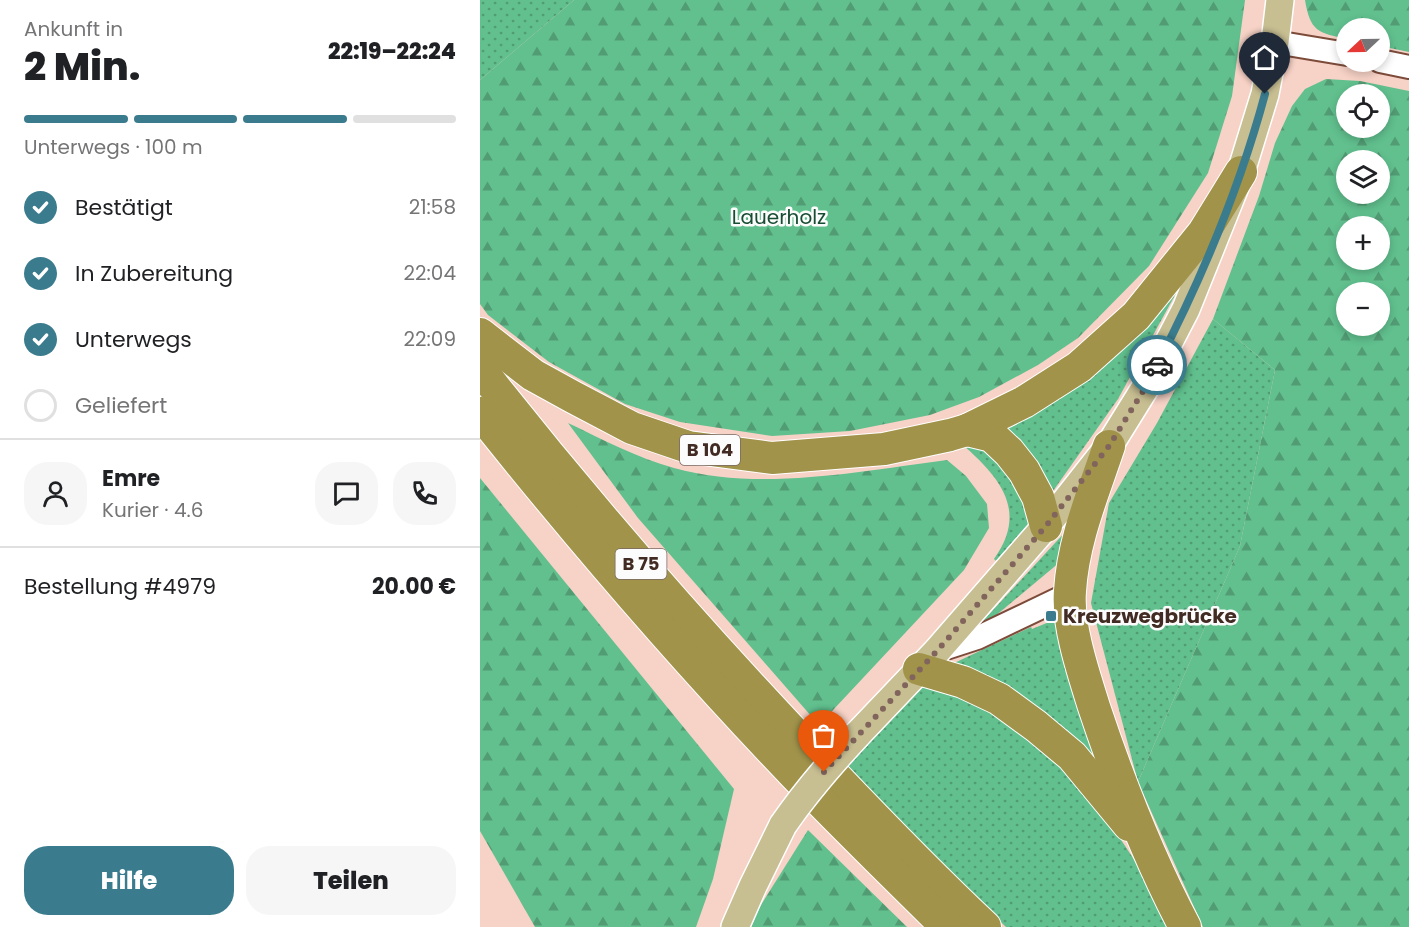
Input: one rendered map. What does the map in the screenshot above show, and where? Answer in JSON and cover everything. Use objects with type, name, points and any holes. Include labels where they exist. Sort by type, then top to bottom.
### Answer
[{"type":"highway","name":"B 104","points":[[480,334],[533,375],[573,397],[632,428],[688,447],[772,458],[884,449],[967,430],[1024,402],[1079,367],[1136,316],[1204,232],[1241,172]]},
{"type":"highway","name":"B 75","points":[[480,369],[542,446],[705,638],[895,839],[985,927]]},
{"type":"highway","name":"B 75","points":[[480,413],[628,592],[702,675],[792,772],[947,927]]},
{"type":"highway","points":[[967,430],[992,436],[1009,452],[1024,471],[1038,497],[1046,526]]},
{"type":"highway","name":"B 104","points":[[1109,446],[1081,529],[1074,558],[1069,594],[1075,638],[1085,680],[1109,753],[1147,847],[1185,927]]},
{"type":"highway","name":"B 104","points":[[928,660],[963,682],[999,699],[1036,726],[1071,756],[1147,847]]},
{"type":"main road","name":"B 104","points":[[735,927],[783,825],[810,788],[856,735],[928,660],[1046,526],[1109,446],[1145,388],[1186,309],[1241,172],[1265,94],[1280,0]]},
{"type":"lane","points":[[1275,42],[1336,52]]},
{"type":"lane","points":[[1390,63],[1409,67]]},
{"type":"lane","points":[[928,660],[1069,594]]},
{"type":"green space","points":[[480,0],[574,0],[480,80]]},
{"type":"green space","name":"Lauerholz","points":[[574,0],[1245,0],[1232,96],[1208,173],[1149,266],[1078,338],[1038,365],[979,397],[930,415],[850,431],[772,436],[680,422],[625,404],[549,362],[488,315],[480,304],[480,80]]},
{"type":"green space","points":[[1305,0],[1409,0],[1409,52],[1390,48],[1390,18],[1336,18],[1336,37],[1317,29],[1307,10]]},
{"type":"green space","points":[[1326,79],[1375,84],[1336,84],[1336,138],[1390,138],[1390,87],[1409,91],[1409,927],[1203,927],[1138,782],[1240,546],[1275,370],[1213,319],[1259,196],[1275,143],[1292,106],[1305,89]]},
{"type":"green space","points":[[1180,286],[1118,399],[1046,501],[993,427]]},
{"type":"green space","points":[[1213,319],[1275,370],[1240,546],[1138,782],[1091,603],[1109,503],[1157,423]]},
{"type":"green space","points":[[568,423],[660,464],[707,475],[775,479],[810,477],[947,460],[966,476],[987,504],[989,528],[964,570],[819,725],[638,518]]},
{"type":"green space","points":[[969,438],[1010,470],[1032,520],[996,561],[994,559],[1004,541],[1009,525],[1009,510],[998,482],[962,444]]},
{"type":"green space","points":[[480,478],[734,789],[713,879],[696,927],[535,927],[480,831]]},
{"type":"green space","points":[[1068,529],[1060,562],[988,622],[980,624]]},
{"type":"green space","points":[[1059,618],[1105,772],[950,665],[1031,627],[1032,629]]},
{"type":"green space","points":[[925,681],[998,712],[1050,753],[1102,811],[1133,858],[1171,927],[1006,927],[858,785],[857,777],[848,766]]},
{"type":"green space","points":[[808,830],[907,927],[751,927],[759,908]]},
{"type":"way so far","points":[[824,772],[856,735],[937,651],[1046,526],[1109,446],[1157,365]]},
{"type":"place","name":"Kreuzwegbrücke","points":[[1051,616]]},
{"type":"route","points":[[1157,365],[1186,309],[1241,172],[1265,94]]}]
